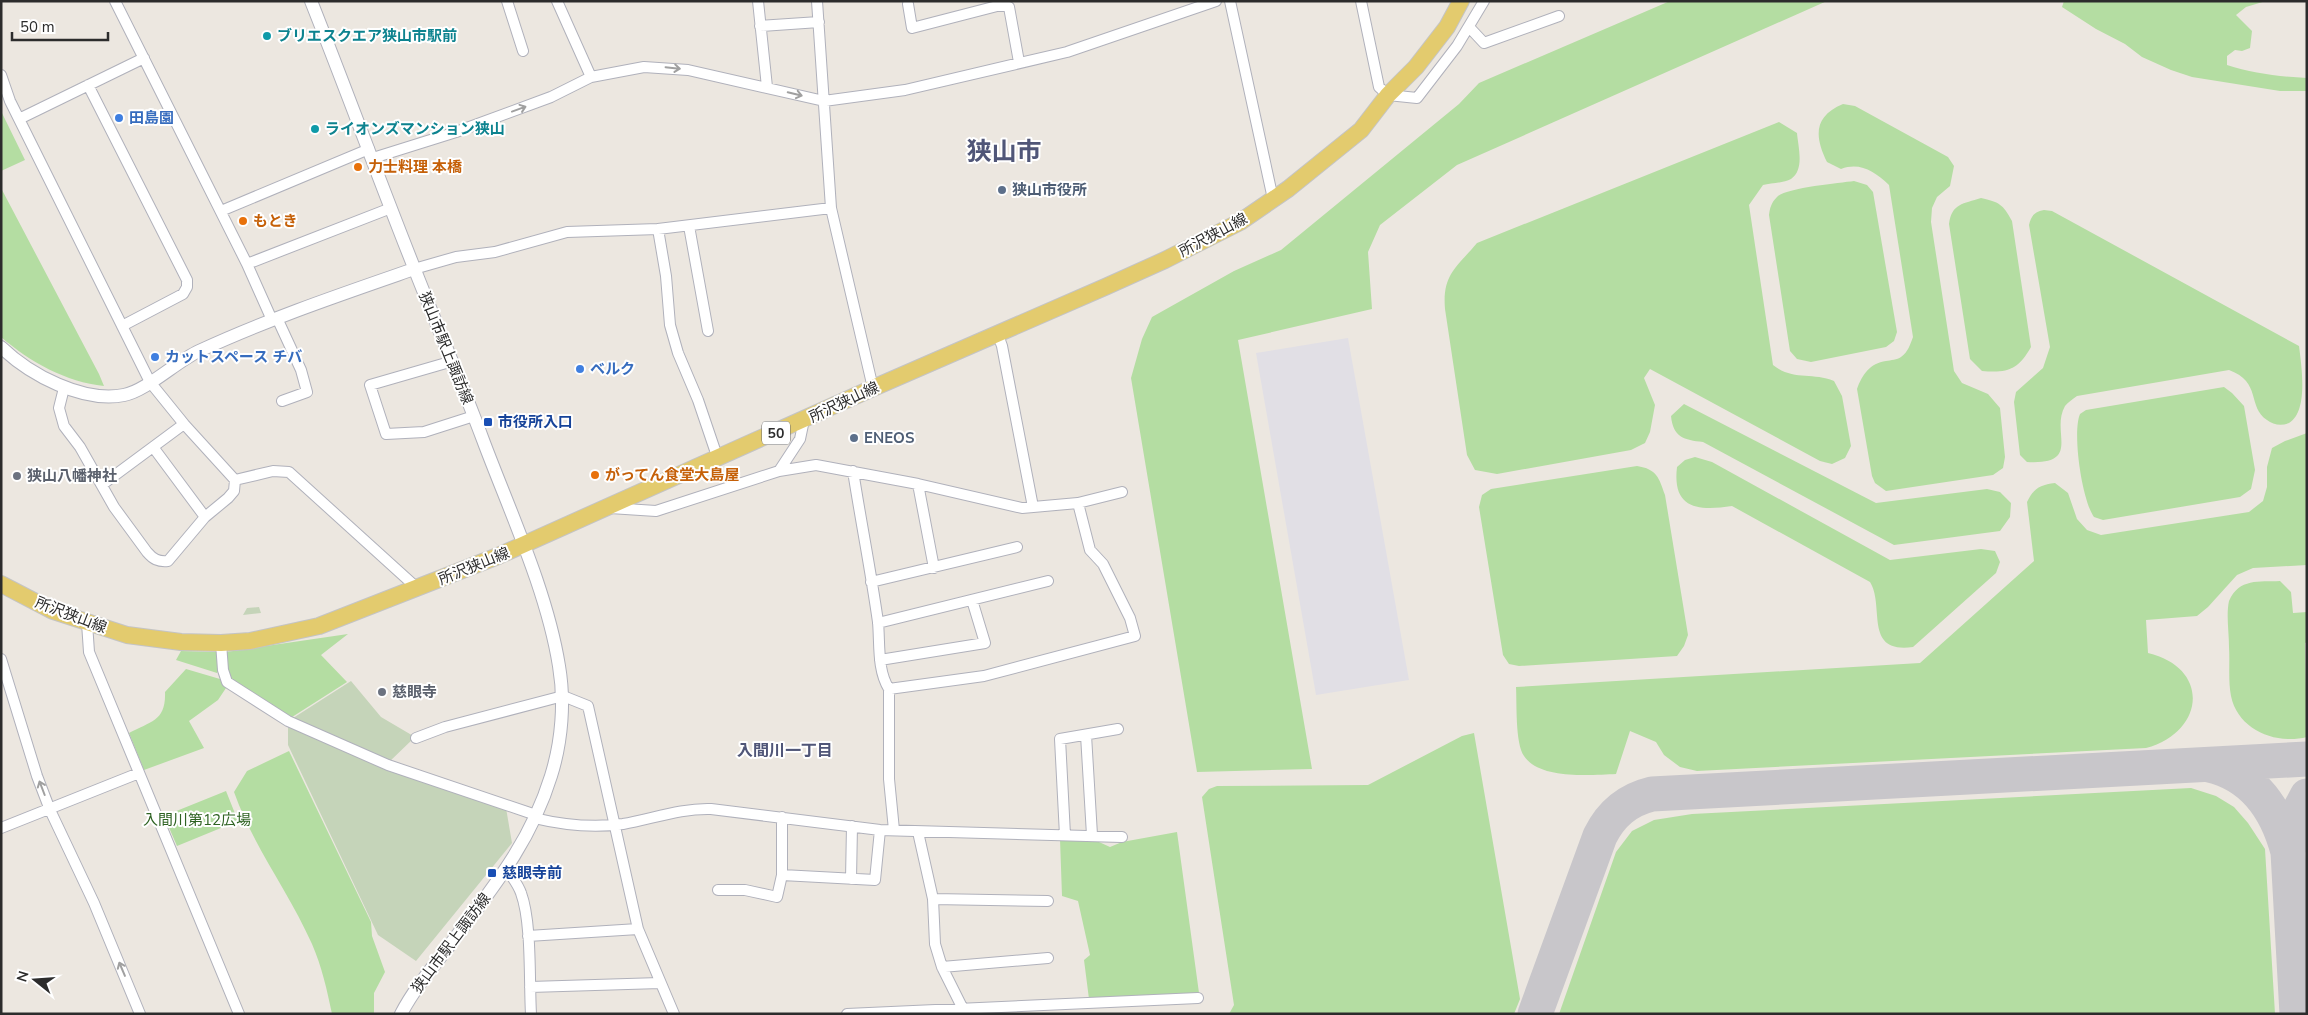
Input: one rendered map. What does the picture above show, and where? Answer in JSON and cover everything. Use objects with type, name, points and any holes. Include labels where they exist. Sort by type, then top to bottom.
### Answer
[{"type":"main road","name":"所沢狭山線","points":[[1,584],[53,611],[127,635],[152,639],[221,643],[250,641],[319,626],[523,546],[873,388],[998,335],[1165,260],[1240,222],[1274,199],[1361,130],[1388,95],[1416,67],[1446,27],[1461,1]]},
{"type":"street","points":[[115,1],[300,370],[307,392],[282,401]]},
{"type":"street","name":"狭山市駅上諏訪線","points":[[311,1],[371,153],[414,270],[453,361],[523,546],[549,621],[558,661],[563,696],[556,756],[549,781],[522,846],[507,869],[417,987],[401,1014]]},
{"type":"street","points":[[507,1],[523,51]]},
{"type":"street","points":[[557,1],[591,77]]},
{"type":"street","points":[[758,1],[767,87]]},
{"type":"street","points":[[818,1],[832,208],[873,388]]},
{"type":"street","points":[[220,211],[371,153],[456,132],[543,100],[591,77],[644,67],[663,67],[714,75],[824,100],[906,90],[1067,52],[1216,1]]},
{"type":"street","points":[[1230,1],[1274,199]]},
{"type":"street","points":[[1361,1],[1379,87],[1388,95],[1418,98],[1469,27],[1484,1]]},
{"type":"street","points":[[908,4],[912,28],[1002,6],[1009,7],[1020,62]]},
{"type":"street","points":[[1469,27],[1484,43],[1559,16]]},
{"type":"street","points":[[760,26],[819,22]]},
{"type":"street","points":[[18,119],[144,58]]},
{"type":"street","points":[[1,75],[18,119],[150,382],[184,424],[235,480],[234,491],[205,517],[168,561],[160,562],[147,552],[114,507],[102,484],[61,419],[59,408],[64,388]]},
{"type":"street","points":[[88,85],[187,280],[187,287],[183,294],[122,326]]},
{"type":"street","points":[[247,264],[391,208]]},
{"type":"street","points":[[3,352],[64,388],[85,395],[100,397],[125,395],[150,382],[196,352],[274,319],[456,257],[495,252],[567,232],[658,229],[832,208]]},
{"type":"street","points":[[689,226],[708,331]]},
{"type":"street","points":[[658,229],[666,276],[670,325],[678,353],[698,400],[718,459]]},
{"type":"street","points":[[998,335],[1002,346],[1033,507]]},
{"type":"street","points":[[453,361],[370,386],[386,434],[424,432],[474,416]]},
{"type":"street","points":[[779,471],[800,439],[804,420]]},
{"type":"street","points":[[102,484],[184,424]]},
{"type":"street","points":[[153,447],[205,517]]},
{"type":"street","points":[[609,508],[656,511],[779,471],[816,465],[918,484],[1022,508],[1078,503],[1122,492]]},
{"type":"street","points":[[235,480],[273,471],[289,472],[417,588]]},
{"type":"street","points":[[853,472],[878,622],[880,660],[885,682],[889,689],[889,779],[894,830]]},
{"type":"street","points":[[918,484],[934,568]]},
{"type":"street","points":[[889,689],[984,676],[1135,636],[1130,618],[1103,564],[1090,550],[1078,503]]},
{"type":"street","points":[[871,582],[1017,547]]},
{"type":"street","points":[[878,622],[1048,581]]},
{"type":"street","points":[[880,660],[985,643],[972,600]]},
{"type":"street","points":[[87,623],[88,652],[238,1014]]},
{"type":"street","points":[[221,643],[223,670],[227,682],[288,721],[388,765],[535,816],[567,825],[614,825],[697,808],[880,830],[1122,837]]},
{"type":"street","points":[[1,659],[37,776],[50,810],[94,903],[140,1014]]},
{"type":"street","points":[[416,738],[444,727],[563,696],[588,706],[638,929],[674,1014]]},
{"type":"street","points":[[1065,834],[1060,739],[1118,729]]},
{"type":"street","points":[[1086,735],[1092,835]]},
{"type":"street","points":[[1,828],[139,773]]},
{"type":"street","points":[[718,890],[745,890],[777,897],[782,875],[782,817]]},
{"type":"street","points":[[851,879],[852,826]]},
{"type":"street","points":[[782,875],[875,880],[880,830]]},
{"type":"street","points":[[918,832],[933,900],[935,944],[942,967],[963,1009]]},
{"type":"street","points":[[507,869],[521,892],[528,936],[530,1014]]},
{"type":"street","points":[[933,900],[1048,901]]},
{"type":"street","points":[[528,936],[638,929]]},
{"type":"street","points":[[942,967],[1048,958]]},
{"type":"street","points":[[530,987],[660,983]]},
{"type":"street","points":[[847,1014],[1198,998]]},
{"type":"shaded area","points":[[1348,338],[1409,680],[1316,695],[1256,353]]},
{"type":"green space","points":[[1670,1],[1827,1],[1457,165],[1380,225],[1368,252],[1372,309],[1238,340],[1312,769],[1197,772],[1131,378],[1142,339],[1152,317],[1234,271],[1281,250],[1459,104],[1479,83]]},
{"type":"green space","points":[[2064,1],[2266,1],[2246,7],[2236,15],[2252,31],[2250,48],[2242,51],[2235,50],[2227,56],[2227,65],[2266,74],[2307,78],[2307,91],[2280,91],[2192,77],[2171,70],[2142,57],[2125,44],[2096,29],[2062,7]]},
{"type":"green space","points":[[1843,104],[1855,106],[1948,157],[1954,166],[1950,186],[1937,197],[1932,208],[1931,222],[1954,371],[1962,383],[1988,394],[2000,408],[2005,457],[2003,468],[1993,475],[1886,491],[1875,483],[1872,476],[1857,389],[1861,379],[1871,367],[1880,362],[1898,359],[1908,348],[1913,337],[1889,185],[1872,172],[1861,167],[1841,169],[1827,162],[1820,144],[1819,128],[1826,114]]},
{"type":"green space","points":[[1,111],[25,160],[1,171]]},
{"type":"green space","points":[[1779,122],[1797,133],[1800,158],[1798,170],[1791,179],[1763,185],[1749,205],[1773,365],[1780,370],[1795,375],[1826,378],[1834,381],[1842,396],[1851,446],[1845,458],[1832,464],[1820,461],[1650,369],[1644,378],[1655,405],[1650,432],[1645,443],[1631,450],[1497,474],[1475,470],[1467,455],[1445,309],[1446,287],[1457,265],[1477,243]]},
{"type":"green space","points":[[1854,181],[1867,185],[1873,192],[1897,332],[1894,341],[1886,347],[1811,362],[1797,359],[1790,351],[1769,215],[1770,208],[1777,197],[1790,191]]},
{"type":"green space","points":[[1,188],[104,386],[76,380],[49,369],[24,355],[1,337]]},
{"type":"green space","points":[[1981,198],[2000,205],[2012,221],[2031,347],[2017,365],[1999,371],[1982,371],[1970,359],[1949,224],[1950,217],[1959,205]]},
{"type":"green space","points":[[2044,210],[2052,211],[2299,346],[2302,389],[2299,410],[2295,417],[2289,423],[2275,424],[2269,422],[2261,415],[2257,408],[2246,381],[2229,370],[2077,396],[2065,406],[2061,416],[2060,452],[2054,458],[2044,462],[2027,462],[2020,455],[2014,402],[2016,392],[2043,368],[2050,347],[2029,225],[2034,215]]},
{"type":"green space","points":[[2224,387],[2244,406],[2255,470],[2251,489],[2240,497],[2103,520],[2094,517],[2082,482],[2077,436],[2080,414],[2086,410]]},
{"type":"green space","points":[[1684,404],[1876,503],[1987,489],[2000,492],[2011,503],[2010,517],[2000,531],[1894,545],[1703,442],[1681,436],[1674,429],[1671,416]]},
{"type":"green space","points":[[2307,433],[2307,565],[2253,568],[2237,575],[2208,607],[2197,616],[2146,620],[2148,653],[2168,661],[2183,672],[2191,685],[2193,700],[2189,715],[2180,729],[2166,740],[2146,748],[1697,771],[1680,767],[1664,755],[1656,742],[1630,731],[1616,774],[1580,775],[1554,773],[1542,769],[1532,764],[1521,750],[1518,733],[1516,687],[1920,663],[2034,561],[2027,502],[2032,493],[2038,488],[2055,483],[2068,493],[2077,519],[2087,530],[2101,535],[2249,512],[2263,501],[2267,487],[2267,467],[2272,448]]},
{"type":"green space","points":[[1695,457],[1712,462],[1890,560],[1981,549],[1995,551],[2000,562],[1996,573],[1913,647],[1897,647],[1887,643],[1881,636],[1874,592],[1870,582],[1732,506],[1698,507],[1683,499],[1679,492],[1677,467],[1685,460]]},
{"type":"green space","points":[[1637,466],[1649,469],[1656,475],[1665,495],[1688,635],[1684,646],[1677,656],[1519,666],[1509,664],[1503,655],[1479,507],[1482,495],[1491,489]]},
{"type":"green space","points":[[2280,581],[2291,592],[2293,613],[2307,612],[2307,642],[2305,643],[2307,737],[2295,739],[2271,737],[2250,726],[2241,718],[2235,708],[2230,690],[2229,601],[2238,588],[2244,585],[2257,582]]},
{"type":"green space","points":[[259,607],[261,613],[243,615],[247,608]]},
{"type":"green space","points":[[348,634],[321,655],[347,682],[289,719],[229,680],[226,652]]},
{"type":"green space","points":[[181,651],[218,652],[219,670],[217,673],[176,660]]},
{"type":"green space","points":[[186,669],[220,679],[226,688],[218,700],[189,721],[204,748],[144,770],[129,733],[160,715],[165,702],[165,692]]},
{"type":"green space","points":[[351,681],[381,717],[415,737],[387,764],[290,720]]},
{"type":"green space","points":[[288,722],[506,808],[512,843],[416,961],[378,935],[288,745]]},
{"type":"green space","points":[[1474,733],[1520,999],[1514,1014],[1229,1014],[1234,1005],[1202,797],[1209,789],[1217,786],[1368,785],[1462,736]]},
{"type":"green space","points":[[289,751],[371,922],[372,936],[385,972],[374,993],[374,1014],[332,1014],[326,987],[312,944],[251,831],[234,792],[247,771]]},
{"type":"green space","points":[[2191,788],[2216,796],[2234,807],[2248,823],[2265,849],[2275,1014],[1559,1014],[1616,852],[1632,831],[1654,820],[1692,814]]},
{"type":"green space","name":"入間川第12広場","points":[[226,791],[238,821],[177,846],[164,816]]},
{"type":"green space","points":[[1177,832],[1199,993],[1089,999],[1084,960],[1090,955],[1078,901],[1062,896],[1060,839],[1099,842],[1110,847],[1122,842]]},
{"type":"taxiway","points":[[1535,1014],[1604,828],[1627,804],[1652,794],[2307,759]]},
{"type":"taxiway","points":[[2209,765],[2239,777],[2261,796],[2277,822],[2288,852]]},
{"type":"taxiway","points":[[2297,1014],[2288,852],[2295,819],[2307,796]]},
{"type":"place","name":"ブリエスクエア狭山市駅前","points":[[267,36]]},
{"type":"place","name":"田島園","points":[[119,118]]},
{"type":"place","name":"ライオンズマンション狭山","points":[[315,129]]},
{"type":"place","name":"力士料理 本橋","points":[[358,167]]},
{"type":"place","name":"狭山市役所","points":[[1002,190]]},
{"type":"place","name":"もとき","points":[[243,221]]},
{"type":"place","name":"カットスペース チバ","points":[[155,357]]},
{"type":"place","name":"ベルク","points":[[580,369]]},
{"type":"place","name":"市役所入口","points":[[488,422]]},
{"type":"place","name":"ENEOS","points":[[854,438]]},
{"type":"place","name":"がってん食堂大島屋","points":[[595,475]]},
{"type":"place","name":"狭山八幡神社","points":[[17,476]]},
{"type":"place","name":"慈眼寺","points":[[382,692]]},
{"type":"place","name":"慈眼寺前","points":[[492,873]]},
{"type":"district","name":"狭山市","points":[[1004,152]]},
{"type":"district","name":"入間川一丁目","points":[[785,751]]}]
